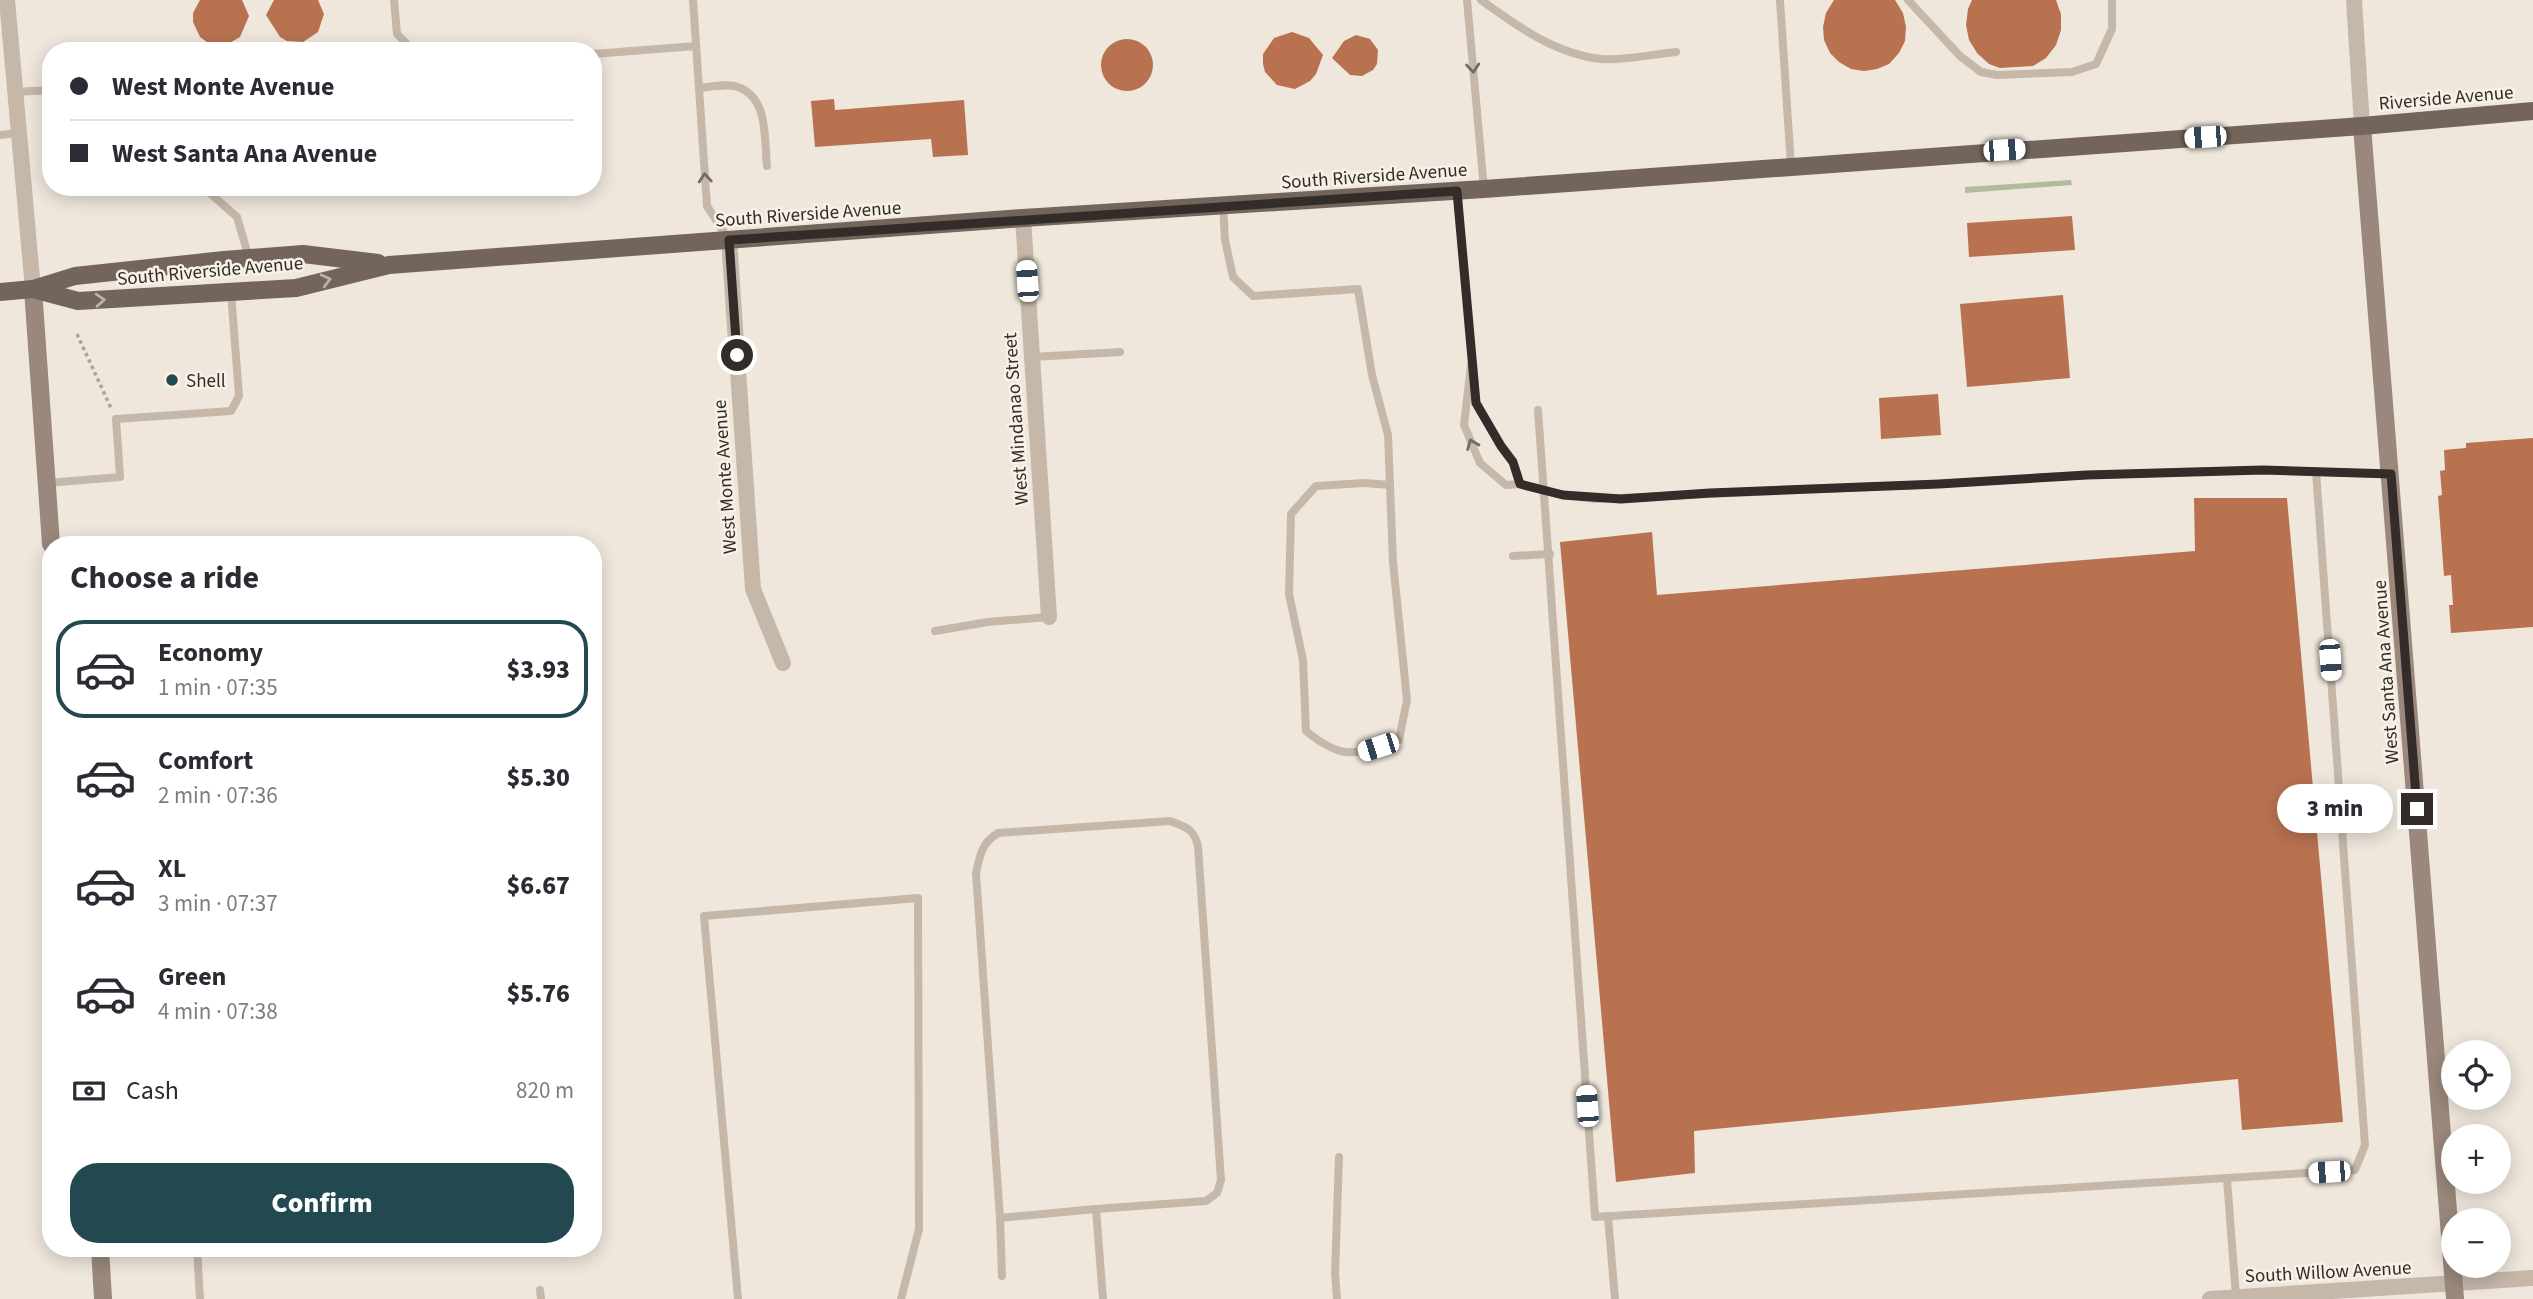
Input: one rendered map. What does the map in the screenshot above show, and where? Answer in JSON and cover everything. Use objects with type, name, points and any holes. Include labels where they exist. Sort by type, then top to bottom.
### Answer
[{"type":"main road","name":"Riverside Avenue","points":[[2362,126],[2533,111]]},
{"type":"main road","name":"South Riverside Avenue","points":[[33,289],[78,301],[296,288],[389,265],[1023,218],[1484,190],[2362,126]]},
{"type":"main road","name":"South Riverside Avenue","points":[[0,292],[33,289],[75,276],[303,254],[389,265]]},
{"type":"street","points":[[7,0],[5,49],[15,92],[19,133],[50,536]]},
{"type":"street","points":[[2354,0],[2362,126]]},
{"type":"street","name":"West Santa Ana Avenue","points":[[2362,126],[2455,1292]]},
{"type":"street","name":"West Mindanao Street","points":[[1023,218],[1049,617]]},
{"type":"street","name":"West Monte Avenue","points":[[729,240],[753,589],[783,663]]},
{"type":"street","points":[[101,1257],[103,1299]]},
{"type":"street","name":"South Willow Avenue","points":[[2210,1299],[2455,1292],[2533,1279]]},
{"type":"lane","points":[[394,0],[397,34],[405,42]]},
{"type":"lane","points":[[693,0],[707,206],[729,240]]},
{"type":"lane","points":[[1467,0],[1484,190]]},
{"type":"lane","points":[[1481,0],[1524,31],[1555,47],[1602,59],[1676,52]]},
{"type":"lane","points":[[1780,0],[1791,166]]},
{"type":"lane","points":[[1908,0],[1960,56],[1981,72],[1997,75],[2073,72],[2096,64],[2112,29],[2112,0]]},
{"type":"lane","points":[[602,53],[696,46]]},
{"type":"lane","points":[[699,88],[736,86],[755,97],[761,110],[767,166]]},
{"type":"lane","points":[[15,92],[42,90]]},
{"type":"lane","points":[[0,135],[19,133]]},
{"type":"lane","points":[[1457,191],[1476,403],[1513,462],[1520,484]]},
{"type":"lane","points":[[213,196],[237,217],[249,258]]},
{"type":"lane","points":[[1223,206],[1225,240],[1233,277],[1253,296],[1358,289],[1372,375],[1388,435],[1390,485],[1392,562],[1407,700],[1399,740],[1357,753],[1327,748],[1306,731],[1303,660],[1289,594],[1291,514],[1316,486],[1364,482],[1390,485]]},
{"type":"lane","points":[[47,483],[120,477],[116,419],[230,411],[239,396],[231,292]]},
{"type":"lane","points":[[1032,357],[1121,352]]},
{"type":"lane","points":[[1471,365],[1464,425],[1480,463],[1506,485],[1520,484],[1595,499],[2087,475],[2263,470],[2391,474]]},
{"type":"lane","points":[[1538,410],[1595,1217],[2355,1170],[2365,1145],[2316,472]]},
{"type":"lane","points":[[1513,556],[1550,554]]},
{"type":"lane","points":[[935,631],[988,622],[1049,617]]},
{"type":"lane","points":[[1000,1218],[1206,1201],[1217,1193],[1221,1180],[1198,846],[1194,833],[1186,826],[1170,821],[998,833],[986,840],[980,852],[976,873],[1002,1276]]},
{"type":"lane","points":[[738,1299],[704,916],[918,898],[919,1229],[901,1299]]},
{"type":"lane","points":[[1337,1299],[1335,1274],[1339,1157]]},
{"type":"lane","points":[[2227,1179],[2236,1297]]},
{"type":"lane","points":[[1096,1209],[1103,1299]]},
{"type":"lane","points":[[1608,1216],[1615,1299]]},
{"type":"lane","points":[[198,1257],[200,1299]]},
{"type":"path","points":[[76,334],[116,419]]},
{"type":"green space","points":[[2071,180],[2072,185],[1965,193],[1965,187]]},
{"type":"building","points":[[200,0],[242,0],[249,16],[240,37],[231,42],[207,42],[200,37],[193,22],[193,13]]},
{"type":"building","points":[[274,0],[318,0],[324,14],[318,32],[303,42],[287,41],[280,37],[266,15]]},
{"type":"building","points":[[1834,0],[1895,0],[1903,13],[1905,41],[1889,64],[1864,71],[1851,69],[1830,53],[1824,40],[1823,27],[1826,13]]},
{"type":"building","points":[[1972,0],[2056,0],[2061,14],[2061,30],[2056,45],[2046,58],[2033,66],[2000,68],[1989,64],[1977,53],[1969,40],[1966,25]]},
{"type":"building","points":[[1292,32],[1309,38],[1323,55],[1316,74],[1310,81],[1295,89],[1277,85],[1265,72],[1263,64],[1263,54],[1274,38]]},
{"type":"building","points":[[1356,35],[1370,39],[1378,50],[1377,64],[1373,70],[1362,76],[1350,75],[1332,58],[1344,41]]},
{"type":"building","points":[[1127,39],[1137,41],[1145,47],[1151,55],[1151,75],[1145,83],[1137,89],[1127,91],[1117,89],[1109,83],[1103,75],[1101,65],[1103,55],[1109,47],[1117,41]]},
{"type":"building","points":[[834,99],[835,110],[964,100],[968,155],[933,157],[931,139],[815,147],[811,101]]},
{"type":"building","points":[[2072,216],[2075,250],[1969,257],[1967,223]]},
{"type":"building","points":[[2063,295],[2070,378],[1967,387],[1960,304]]},
{"type":"building","points":[[1938,394],[1941,435],[1881,439],[1879,398]]},
{"type":"building","points":[[2533,438],[2533,627],[2451,633],[2451,575],[2444,576],[2438,496],[2442,495],[2440,471],[2445,470],[2444,450],[2466,448],[2466,443]]},
{"type":"building","points":[[2194,498],[2287,498],[2343,1122],[2242,1130],[2238,1079],[1694,1131],[1695,1173],[1616,1182],[1560,542],[1652,532],[1657,595],[2195,551]]},
{"type":"place","name":"Shell","points":[[172,380]]},
{"type":"route","points":[[737,355],[729,240],[1023,218],[1457,191],[1476,403],[1513,462],[1520,484],[1563,495],[1621,499],[2087,475],[2263,470],[2391,474],[2417,809]]}]
